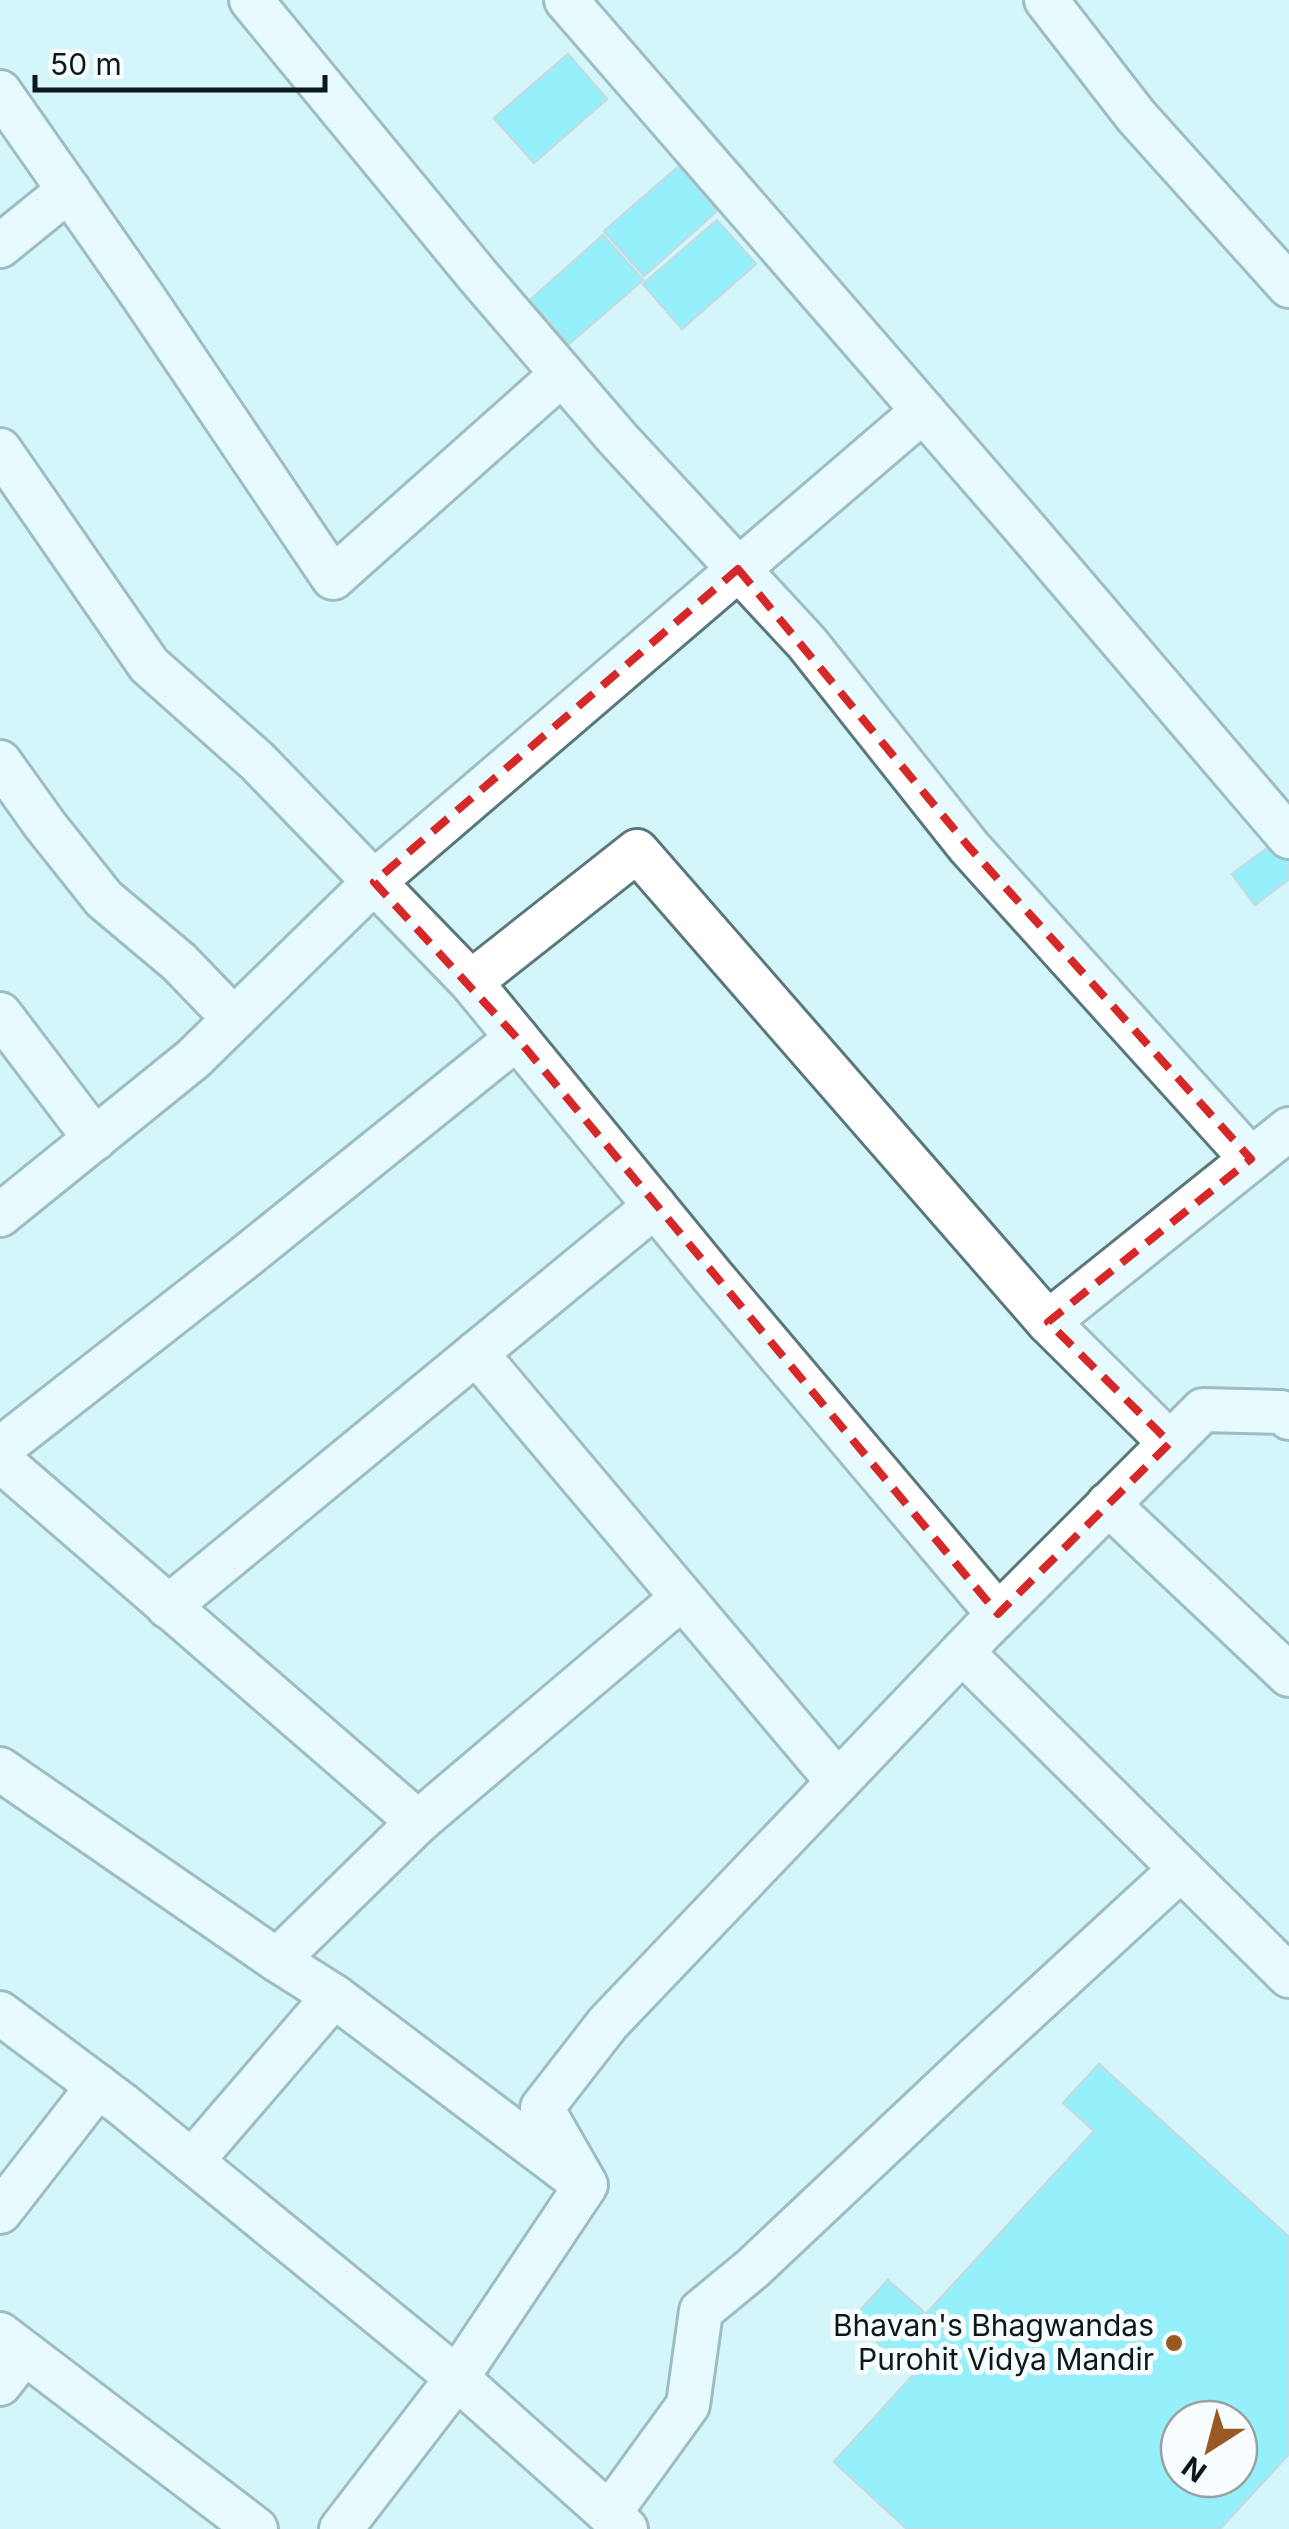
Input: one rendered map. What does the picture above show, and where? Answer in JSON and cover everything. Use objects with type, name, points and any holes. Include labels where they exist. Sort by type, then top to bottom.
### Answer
[{"type":"street","points":[[250,0],[618,439],[807,643],[969,847],[1251,1160]]},
{"type":"street","points":[[566,0],[1289,837]]},
{"type":"street","points":[[1046,0],[1136,116],[1289,286]]},
{"type":"street","points":[[0,92],[333,578],[562,374]]},
{"type":"street","points":[[0,246],[69,190]]},
{"type":"street","points":[[0,1215],[194,1059],[374,882],[922,411]]},
{"type":"street","points":[[0,450],[149,665],[257,760],[471,982],[998,1614]]},
{"type":"street","points":[[0,762],[44,825],[104,899],[179,962],[234,1019]]},
{"type":"street","points":[[471,982],[636,851],[1048,1322],[1170,1443]]},
{"type":"street","points":[[0,1014],[95,1139]]},
{"type":"street","points":[[0,1448],[517,1038]]},
{"type":"street","points":[[1048,1322],[1289,1129]]},
{"type":"street","points":[[168,1607],[655,1206]]},
{"type":"street","points":[[476,1353],[838,1782]]},
{"type":"street","points":[[586,2185],[542,2108],[608,2023],[998,1614],[1203,1410],[1286,1409]]},
{"type":"street","points":[[0,1460],[418,1822]]},
{"type":"street","points":[[1108,1504],[1289,1675]]},
{"type":"street","points":[[277,1960],[418,1822],[682,1598]]},
{"type":"street","points":[[962,1652],[1289,1976]]},
{"type":"street","points":[[0,1770],[334,1996],[586,2185]]},
{"type":"street","points":[[0,2014],[98,2086],[457,2378],[618,2522],[688,2405],[701,2311],[752,2269],[1181,1870]]},
{"type":"street","points":[[192,2161],[334,1996]]},
{"type":"street","points":[[0,2212],[98,2086]]},
{"type":"street","points":[[340,2529],[457,2378],[586,2185]]},
{"type":"street","points":[[8,2357],[256,2529]]},
{"type":"highlighted area","points":[[738,569],[969,847],[1251,1159],[1048,1322],[1170,1443],[998,1614],[517,1038],[374,882]]},
{"type":"building","points":[[568,54],[607,99],[534,163],[494,118]]},
{"type":"building","points":[[679,166],[717,211],[644,276],[604,231]]},
{"type":"building","points":[[717,220],[756,264],[682,329],[643,284]]},
{"type":"building","points":[[603,235],[643,280],[569,344],[530,300]]},
{"type":"building","points":[[1285,835],[1289,840],[1289,879],[1255,905],[1232,874]]},
{"type":"building","points":[[1099,2064],[1289,2237],[1289,2454],[1259,2487],[1259,2399],[1159,2399],[1159,2499],[1248,2499],[1220,2529],[907,2529],[834,2462],[913,2375],[852,2319],[888,2280],[926,2314],[1094,2131],[1063,2103]]},
{"type":"place","name":"Bhavan's Bhagwandas Purohit Vidya Mandir","points":[[1174,2343]]}]
